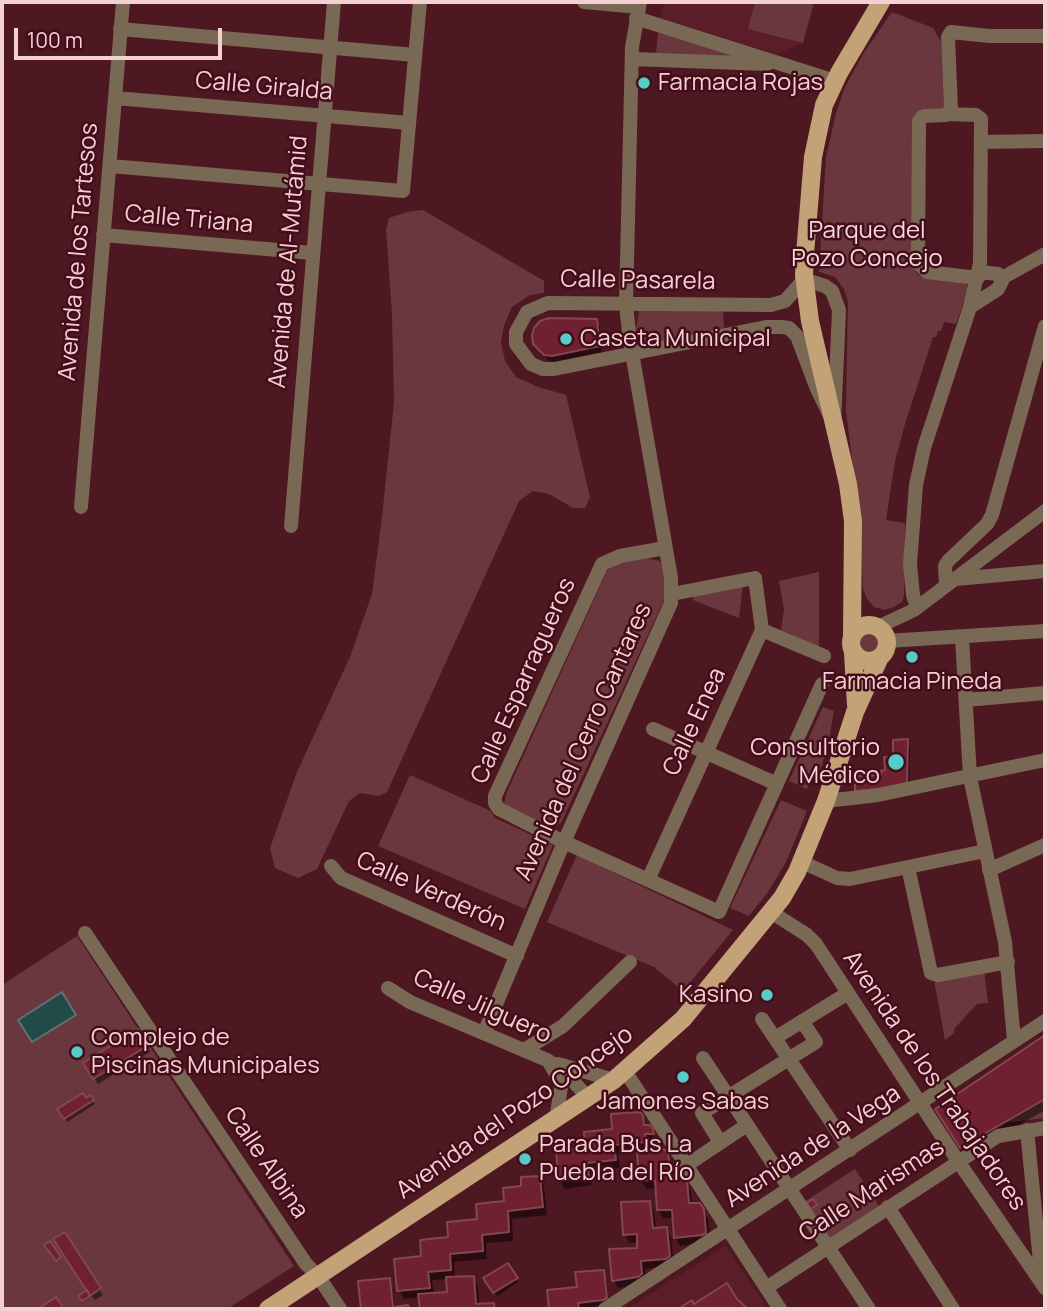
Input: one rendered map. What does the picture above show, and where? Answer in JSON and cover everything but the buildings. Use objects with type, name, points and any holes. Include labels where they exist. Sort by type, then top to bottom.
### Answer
[{"type":"main road","name":"Avenida del Pozo Concejo","points":[[855,712],[857,690],[853,644],[852,513],[810,321],[805,282],[806,246],[817,133],[824,105],[881,2]]},
{"type":"main road","points":[[854,585],[859,605],[880,637]]},
{"type":"main road","points":[[861,626],[880,637],[869,661],[863,660],[853,644],[861,626]]},
{"type":"main road","name":"Avenida del Pozo Concejo","points":[[268,1309],[620,1076],[665,1037],[695,1006],[782,898],[802,862],[826,801],[880,637]]},
{"type":"street","name":"Avenida de los Tartesos","points":[[81,507],[123,2]]},
{"type":"street","name":"Avenida de Al-Mutámid","points":[[291,526],[334,2]]},
{"type":"street","points":[[110,166],[403,191],[419,2]]},
{"type":"street","points":[[584,2],[638,9],[835,81]]},
{"type":"street","name":"Avenida del Cerro Cantares","points":[[484,1032],[564,842],[669,608],[672,594],[626,304],[632,60],[638,9]]},
{"type":"street","points":[[120,29],[415,55]]},
{"type":"street","points":[[948,114],[951,107],[950,33],[955,31],[989,36],[1045,36]]},
{"type":"street","points":[[632,60],[786,65]]},
{"type":"street","name":"Calle Giralda","points":[[115,97],[409,123]]},
{"type":"street","points":[[915,608],[910,564],[916,485],[924,448],[978,275],[981,142],[981,122],[978,116],[923,116],[919,121],[918,264],[927,272],[978,275],[998,274],[1002,278]]},
{"type":"street","points":[[981,142],[1045,141]]},
{"type":"street","name":"Calle Triana","points":[[103,235],[313,253]]},
{"type":"street","points":[[791,294],[806,246]]},
{"type":"street","points":[[970,307],[998,289],[1002,278],[1045,254]]},
{"type":"street","points":[[805,282],[825,286],[837,299],[839,310],[834,424]]},
{"type":"street","name":"Calle Pasarela","points":[[805,282],[785,301],[771,305],[560,302],[537,306],[527,312],[521,321],[516,332],[516,344],[531,364],[543,369],[554,369],[766,327],[789,328],[797,336],[834,424]]},
{"type":"street","points":[[949,582],[945,566],[948,561],[988,524],[992,515],[1045,326]]},
{"type":"street","points":[[880,637],[949,582],[1045,512]]},
{"type":"street","name":"Calle Esparragueros","points":[[564,842],[499,809],[495,796],[602,564],[620,556],[665,548]]},
{"type":"street","points":[[949,582],[1045,571]]},
{"type":"street","points":[[672,594],[755,578],[762,630],[824,656]]},
{"type":"street","name":"Calle Enea","points":[[648,880],[762,630]]},
{"type":"street","points":[[880,637],[962,638],[1045,631]]},
{"type":"street","points":[[962,638],[970,777],[1006,942],[1014,1040]]},
{"type":"street","points":[[564,842],[719,912],[822,684]]},
{"type":"street","points":[[966,700],[1045,693]]},
{"type":"street","points":[[653,729],[777,784]]},
{"type":"street","points":[[826,801],[871,796],[1045,760]]},
{"type":"street","points":[[989,870],[1045,845]]},
{"type":"street","points":[[802,862],[844,879],[985,851]]},
{"type":"street","name":"Calle Verderón","points":[[331,866],[341,878],[517,956]]},
{"type":"street","points":[[908,867],[931,973],[934,975],[1008,962]]},
{"type":"street","name":"Avenida de los Trabajadores","points":[[771,912],[812,939],[1044,1286]]},
{"type":"street","name":"Calle Albina","points":[[85,933],[306,1264],[318,1276],[340,1309]]},
{"type":"street","points":[[524,1050],[563,1026],[630,961]]},
{"type":"street","name":"Calle Jilguero","points":[[388,988],[403,999],[547,1060],[568,1075],[588,1098]]},
{"type":"street","points":[[775,1038],[848,993]]},
{"type":"street","points":[[762,1019],[850,1150]]},
{"type":"street","points":[[720,1142],[702,1113],[816,1042],[802,1021]]},
{"type":"street","name":"Avenida de la Vega","points":[[605,1309],[1045,1021]]},
{"type":"street","points":[[703,1058],[869,1309]]},
{"type":"street","points":[[547,1060],[620,1076],[687,1165],[780,1309]]},
{"type":"street","points":[[547,1060],[561,1087],[556,1120]]},
{"type":"street","points":[[687,1165],[747,1125]]},
{"type":"street","name":"Calle Marismas","points":[[766,1288],[1003,1133],[1045,1128]]},
{"type":"street","points":[[1027,1130],[1044,1286]]},
{"type":"street","points":[[888,1207],[953,1309]]},
{"type":"shaded area","points":[[664,2],[814,2],[803,43],[776,54],[660,18]]},
{"type":"shaded area","points":[[725,1245],[768,1309],[628,1309]]},
{"type":"green space","points":[[755,2],[814,2],[803,43],[748,29]]},
{"type":"green space","name":"Parque del Pozo Concejo","points":[[892,12],[933,28],[941,42],[944,108],[920,109],[912,120],[914,269],[918,275],[925,277],[962,282],[967,284],[968,290],[956,324],[944,322],[941,331],[933,337],[895,461],[886,520],[905,523],[904,595],[902,602],[884,610],[874,607],[863,589],[861,534],[846,410],[848,302],[844,289],[835,277],[819,272],[826,157],[836,113],[844,89],[863,54]]},
{"type":"green space","points":[[658,31],[743,58],[656,53]]},
{"type":"green space","points":[[423,210],[544,281],[544,293],[530,295],[512,307],[504,325],[501,342],[505,361],[516,377],[566,395],[590,497],[585,508],[573,508],[549,494],[533,491],[519,501],[387,792],[379,796],[360,793],[349,801],[317,869],[298,878],[275,868],[270,848],[297,772],[350,657],[372,594],[394,402],[392,313],[386,230],[389,218]]},
{"type":"green space","points":[[639,311],[723,311],[724,328],[647,344],[638,337],[636,328]]},
{"type":"green space","points":[[646,558],[660,561],[664,569],[665,598],[561,823],[552,828],[508,808],[504,805],[506,794],[607,571],[619,563]]},
{"type":"green space","points":[[819,572],[819,648],[781,630],[784,610],[779,581]]},
{"type":"green space","points":[[743,584],[739,618],[693,600],[694,594]]},
{"type":"green space","points":[[869,631],[877,635],[881,643],[877,651],[869,655],[861,651],[857,643],[861,635]]},
{"type":"green space","points":[[823,707],[834,711],[828,745],[818,777],[812,775],[807,789],[789,781]]},
{"type":"green space","points":[[410,775],[491,811],[495,818],[553,845],[525,909],[378,846]]},
{"type":"green space","points":[[781,800],[807,811],[786,862],[768,892],[749,916],[730,908]]},
{"type":"green space","points":[[577,855],[733,930],[683,991],[654,967],[547,922]]},
{"type":"green space","points":[[77,936],[294,1266],[227,1309],[64,1309],[56,1297],[38,1309],[2,1309],[2,985]]},
{"type":"green space","points":[[984,970],[988,1003],[977,1004],[945,1040],[934,980]]},
{"type":"green space","points":[[1045,1099],[1045,1118],[1003,1123]]},
{"type":"green space","points":[[855,1169],[879,1206],[829,1239],[804,1202]]},
{"type":"water","points":[[62,992],[76,1015],[32,1042],[18,1020]]},
{"type":"place","name":"Farmacia Rojas","points":[[644,83]]},
{"type":"place","name":"Caseta Municipal","points":[[566,339]]},
{"type":"place","name":"Farmacia Pineda","points":[[912,657]]},
{"type":"place","name":"Consultorio Médico","points":[[896,762]]},
{"type":"place","name":"Kasino","points":[[767,995]]},
{"type":"place","name":"Complejo de Piscinas Municipales","points":[[77,1052]]},
{"type":"place","name":"Jamones Sabas","points":[[683,1077]]},
{"type":"place","name":"Parada Bus La Puebla del Río","points":[[525,1159]]}]
